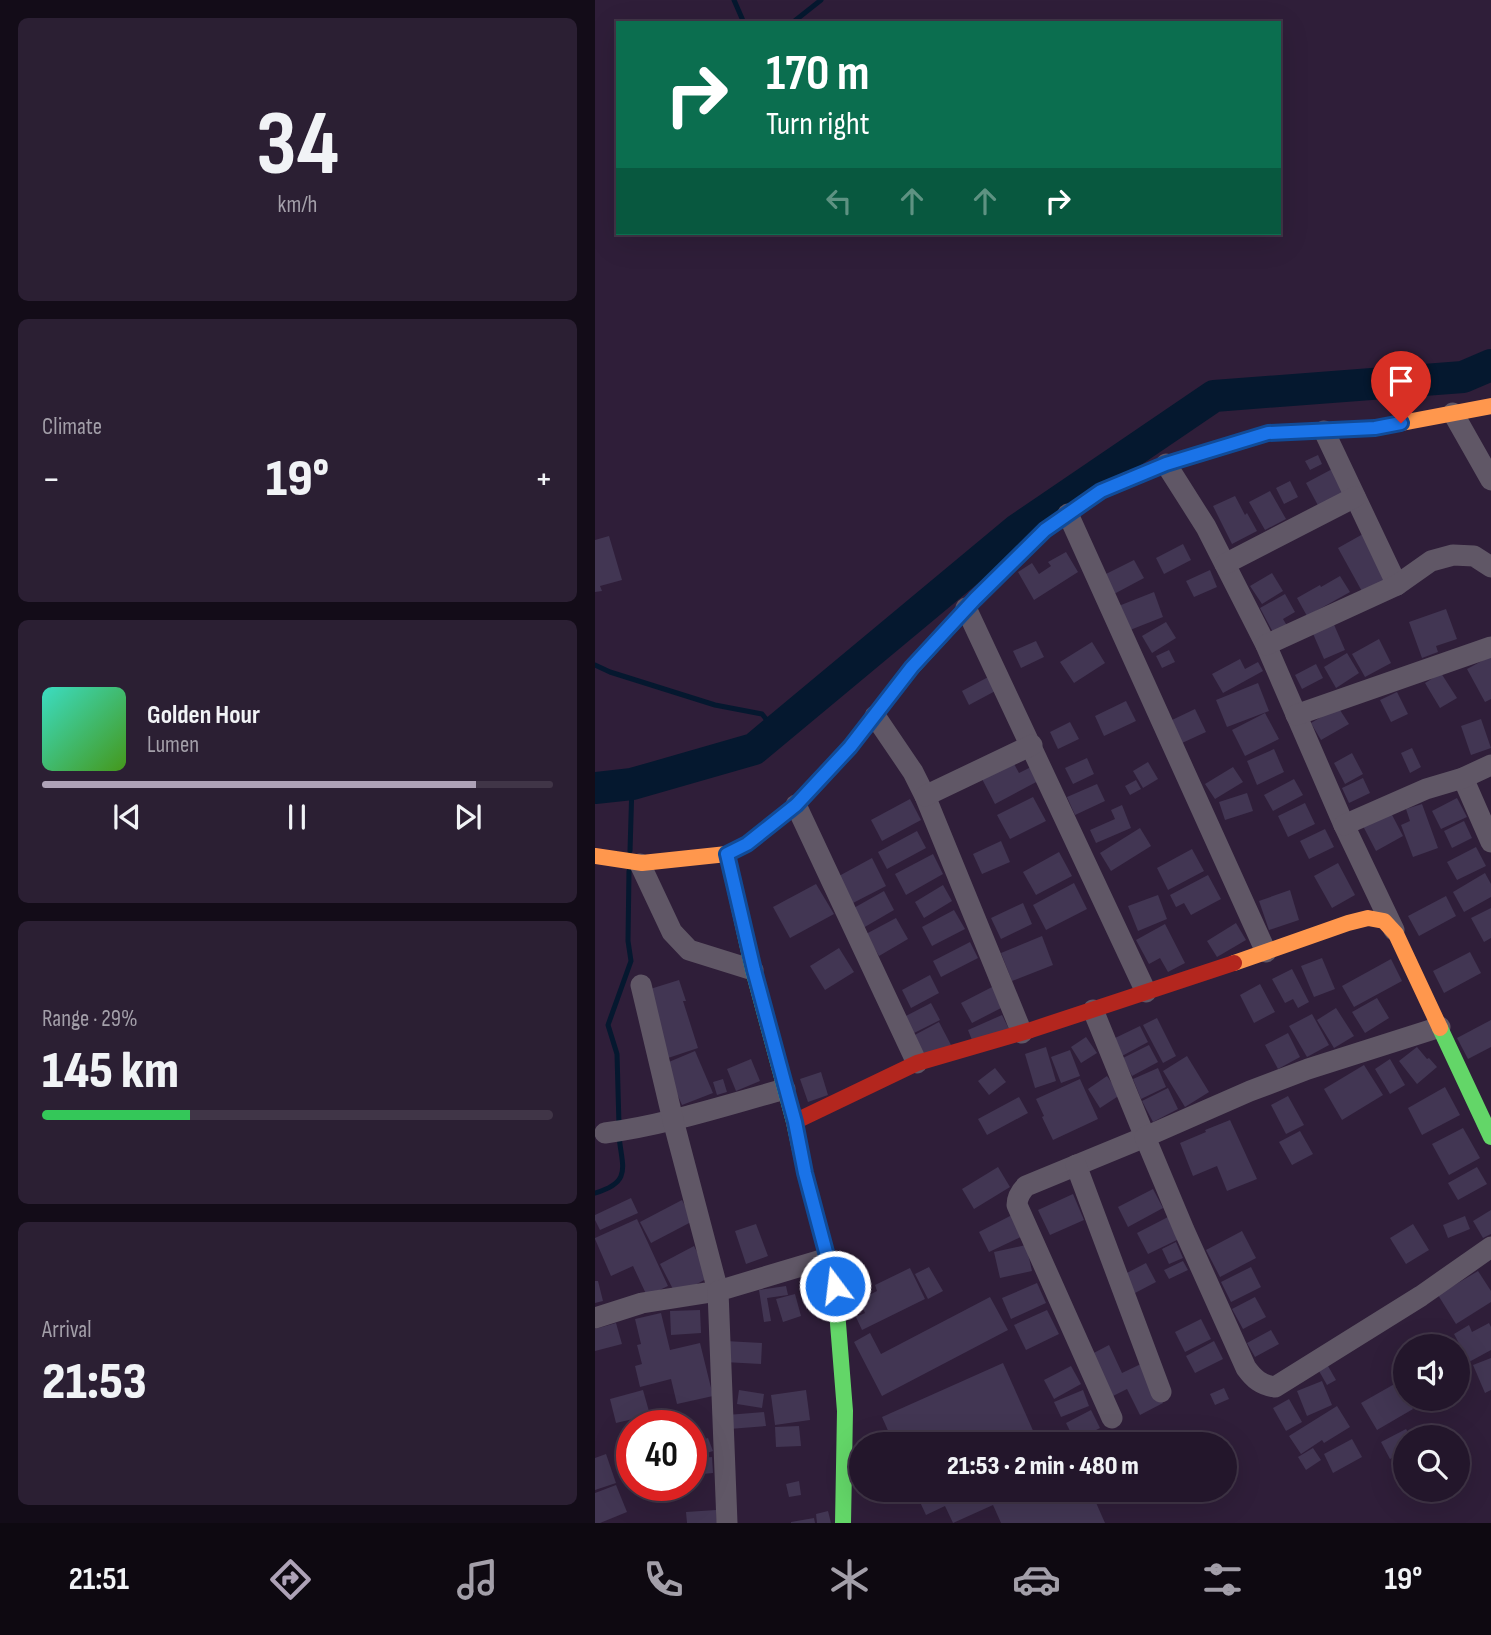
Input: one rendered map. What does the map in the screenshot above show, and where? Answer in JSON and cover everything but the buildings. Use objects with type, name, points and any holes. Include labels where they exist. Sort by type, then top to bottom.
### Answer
[{"type":"street","points":[[595,856],[633,862],[706,857],[727,854],[747,844],[796,805],[850,747],[912,667],[966,608],[1045,530],[1101,491],[1166,464],[1268,433],[1375,428],[1491,406]]},
{"type":"street","points":[[1453,414],[1491,480]]},
{"type":"street","points":[[1324,430],[1397,585]]},
{"type":"street","points":[[1166,464],[1206,527],[1266,645],[1343,825],[1491,1137]]},
{"type":"street","points":[[1225,564],[1355,497]]},
{"type":"street","points":[[1068,514],[1266,951]]},
{"type":"street","points":[[1266,645],[1397,585],[1431,561],[1453,555],[1474,556],[1491,568]]},
{"type":"street","points":[[966,608],[1146,992]]},
{"type":"street","points":[[1296,715],[1491,648]]},
{"type":"street","points":[[875,716],[913,772],[925,796],[1022,1033]]},
{"type":"street","points":[[925,796],[1032,746]]},
{"type":"street","points":[[1343,825],[1426,789],[1463,778],[1491,765]]},
{"type":"street","points":[[1463,778],[1491,842]]},
{"type":"street","points":[[796,805],[917,1063]]},
{"type":"street","points":[[727,854],[838,1301],[845,1411],[843,1523]]},
{"type":"street","points":[[633,862],[680,942],[689,950],[754,970]]},
{"type":"street","points":[[795,1122],[917,1063],[1022,1033],[1368,918],[1384,921],[1396,934]]},
{"type":"street","points":[[641,985],[718,1290],[727,1523]]},
{"type":"street","points":[[1093,1010],[1184,1230],[1246,1368],[1255,1380],[1275,1387],[1421,1296],[1491,1247]]},
{"type":"street","points":[[1112,1418],[1017,1205],[1018,1195],[1025,1186],[1250,1091],[1308,1069],[1440,1027]]},
{"type":"street","points":[[605,1133],[673,1120],[785,1089]]},
{"type":"street","points":[[1076,1166],[1161,1392]]},
{"type":"street","points":[[595,1318],[642,1303],[718,1290],[828,1258]]},
{"type":"waterway","points":[[734,0],[743,21]]},
{"type":"waterway","points":[[795,21],[821,0]]},
{"type":"waterway","points":[[595,788],[632,784],[754,749],[1017,530],[1214,396],[1463,377],[1491,365]]},
{"type":"waterway","points":[[595,665],[715,705],[762,714],[776,731]]},
{"type":"waterway","points":[[630,851],[632,784]]},
{"type":"waterway","points":[[619,1125],[617,1054],[608,1025],[631,961],[628,941],[629,871]]},
{"type":"waterway","points":[[595,1193],[607,1189],[620,1178],[623,1164],[619,1135]]},
{"type":"traffic: fast","points":[[908,672],[975,599],[1045,530],[1101,491],[1166,464],[1255,437]]},
{"type":"traffic: fast","points":[[727,854],[753,970],[835,1286],[845,1411],[843,1523]]},
{"type":"traffic: fast","points":[[1440,1028],[1491,1137]]},
{"type":"traffic: slow","points":[[1255,437],[1268,433],[1375,428],[1491,406]]},
{"type":"traffic: slow","points":[[595,856],[642,863],[727,854],[747,844],[796,805],[850,747],[908,672]]},
{"type":"traffic: slow","points":[[1234,963],[1348,923],[1368,918],[1384,921],[1396,934],[1440,1028]]},
{"type":"traffic: jam","points":[[794,1122],[917,1063],[1031,1030],[1234,963]]},
{"type":"route","points":[[835,1286],[727,854],[747,844],[796,805],[850,747],[912,667],[975,599],[1045,530],[1101,491],[1166,464],[1268,433],[1375,428],[1401,423]]}]
